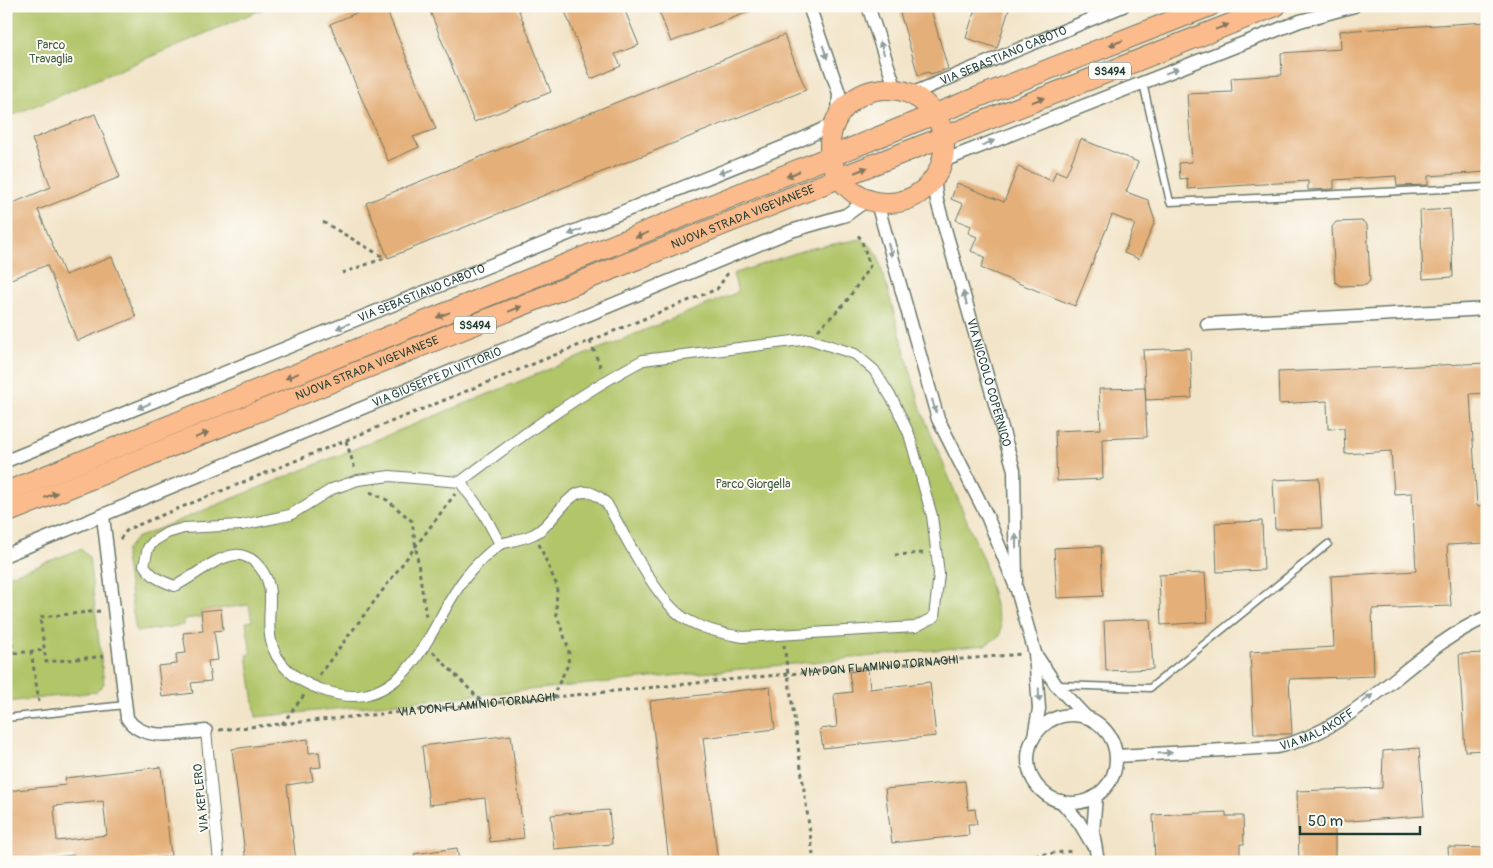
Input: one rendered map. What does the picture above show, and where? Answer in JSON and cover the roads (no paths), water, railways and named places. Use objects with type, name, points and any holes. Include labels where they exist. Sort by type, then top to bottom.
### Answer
[{"type":"main road","name":"NUOVA STRADA VIGEVANESE","points":[[6,492],[831,158],[935,114],[1210,6]]},
{"type":"main road","name":"NUOVA STRADA VIGEVANESE","points":[[6,513],[944,136],[1276,6]]},
{"type":"main road","points":[[878,90],[904,92],[921,100],[935,114],[944,136],[943,160],[934,179],[925,190],[907,200],[872,202],[850,190],[839,178],[831,158],[830,136],[836,119],[847,105],[863,94],[878,90]]},
{"type":"street","points":[[809,6],[839,93],[836,119]]},
{"type":"street","points":[[868,6],[904,92]]},
{"type":"street","name":"VIA SEBASTIANO CABOTO","points":[[904,92],[1123,6]]},
{"type":"street","points":[[943,160],[1300,22],[1354,6]]},
{"type":"street","name":"VIA SEBASTIANO CABOTO","points":[[6,461],[798,141],[836,119]]},
{"type":"street","name":"VIA NICCOLÒ COPERNICO","points":[[934,179],[937,201],[1014,470],[1016,590]]},
{"type":"street","name":"VIA NICCOLÒ COPERNICO","points":[[872,202],[938,419],[987,516],[1016,590],[1035,653],[1039,708],[1034,736]]},
{"type":"street","name":"VIA GIUSEPPE DI VITTORIO","points":[[6,554],[791,231],[846,215],[872,202]]},
{"type":"street","points":[[1207,324],[1487,309]]},
{"type":"street","points":[[809,339],[855,354],[874,370],[894,402],[909,434],[932,516],[939,574],[934,617],[915,627],[743,638],[717,633],[684,618],[660,595],[607,504],[597,494],[583,491],[571,497],[535,534],[500,544],[485,556],[464,579],[409,669],[383,687],[364,695],[337,695],[311,686],[293,676],[279,660],[271,640],[270,587],[265,572],[252,559],[236,554],[222,558],[193,578],[175,586],[157,579],[149,573],[144,565],[148,548],[154,541],[168,533],[184,528],[242,525],[290,514],[332,489],[358,480],[390,476],[460,482],[507,446],[643,360],[809,339]]},
{"type":"street","points":[[460,482],[484,514],[500,544]]},
{"type":"street","points":[[102,516],[125,705],[130,724],[144,732],[154,734],[206,731]]},
{"type":"street","name":"VIA MALAKOFF","points":[[1116,756],[1277,747],[1298,743],[1337,722],[1457,631],[1487,616]]},
{"type":"street","points":[[1035,653],[1056,685],[1085,716],[1096,722],[1110,735],[1116,756],[1113,776],[1109,784],[1096,796],[1084,802],[1061,801],[1050,797],[1033,779],[1028,761],[1029,751],[1034,736],[1040,728],[1056,718],[1075,715],[1085,716]]},
{"type":"street","name":"VIA KEPLERO","points":[[206,731],[220,862]]},
{"type":"street","points":[[1096,796],[1093,815],[1095,848],[1098,862]]},
{"type":"street","points":[[1061,801],[1079,822],[1095,848]]},
{"type":"lane","points":[[1143,83],[1170,202],[1487,187]]},
{"type":"lane","points":[[1056,685],[1150,688],[1328,544]]},
{"type":"lane","points":[[6,718],[125,705]]},
{"type":"park label","name":"Parco Travaglia","points":[[51,52]]},
{"type":"park label","name":"Parco Giorgella","points":[[753,484]]}]
